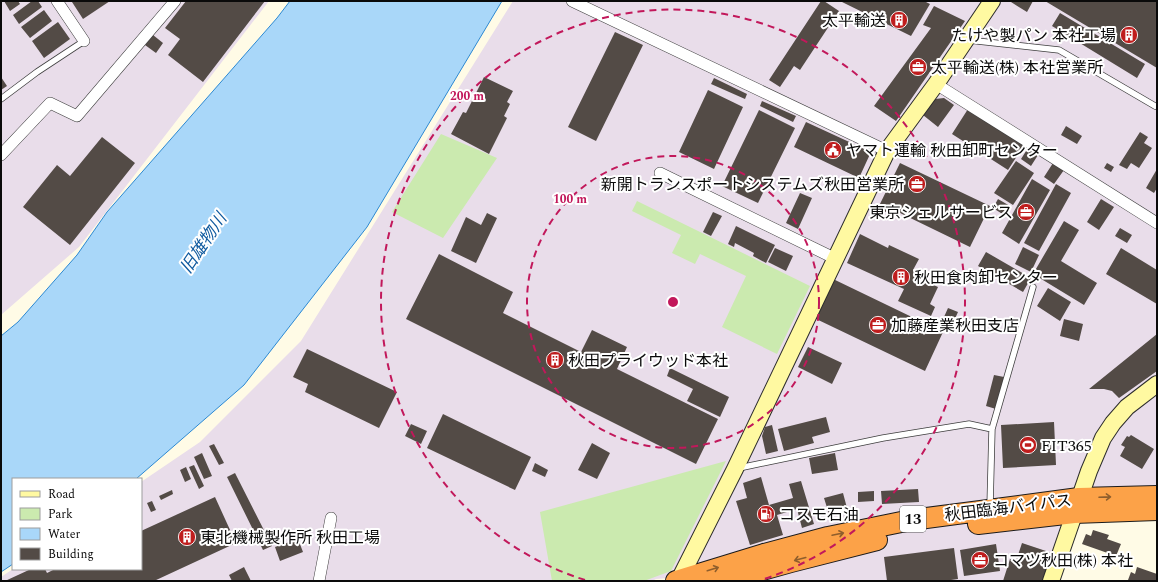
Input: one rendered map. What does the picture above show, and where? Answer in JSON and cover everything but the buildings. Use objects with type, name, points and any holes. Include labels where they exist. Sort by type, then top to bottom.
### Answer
[{"type":"highway","name":"秋田臨海バイパス","points":[[678,581],[828,536],[911,520],[990,516],[1157,496]]},
{"type":"highway","name":"秋田臨海バイパス","points":[[1076,506],[1157,510]]},
{"type":"highway","name":"秋田臨海バイパス","points":[[723,581],[858,544],[990,516]]},
{"type":"street","points":[[57,1],[84,41]]},
{"type":"street","points":[[1,155],[50,103],[77,116],[175,1]]},
{"type":"street","points":[[572,1],[887,151]]},
{"type":"street","points":[[678,581],[735,469],[887,151],[936,84],[992,1]]},
{"type":"street","points":[[936,84],[1157,222]]},
{"type":"street","points":[[660,173],[836,259]]},
{"type":"street","points":[[1051,581],[1076,506],[1103,438],[1113,423],[1128,407],[1157,384]]},
{"type":"street","points":[[319,581],[331,518]]},
{"type":"lane","points":[[965,40],[1059,50],[1156,106]]},
{"type":"lane","points":[[1,99],[37,72],[84,41]]},
{"type":"lane","points":[[990,516],[992,429],[1034,287]]},
{"type":"lane","points":[[735,469],[883,438],[969,424],[992,429]]},
{"type":"shaded area","points":[[1,1],[269,1],[79,247],[1,315]]},
{"type":"shaded area","points":[[513,1],[1157,1],[1157,491],[1077,493],[1048,581],[670,581],[669,578],[656,579],[652,581],[1,581],[1,577],[12,570],[142,570],[142,481],[200,442],[301,341]]},
{"type":"green space","points":[[441,134],[497,158],[443,238],[392,212]]},
{"type":"green space","points":[[637,201],[810,286],[777,354],[722,327],[746,276],[700,254],[695,264],[672,253],[681,235],[632,211]]},
{"type":"green space","points":[[726,461],[671,571],[644,581],[552,581],[540,512]]},
{"type":"water","name":"旧雄物川","points":[[290,1],[502,1],[367,227],[244,385],[137,478],[12,478],[12,565],[1,572],[1,336],[18,322],[77,255],[107,212],[277,18]]},
{"type":"place","name":"太平輸送","points":[[899,20]]},
{"type":"place","name":"たけや製パン 本社工場","points":[[1129,35]]},
{"type":"place","name":"太平輸送(株) 本社営業所","points":[[918,67]]},
{"type":"place","name":"ヤマト運輸 秋田卸町センター","points":[[833,150]]},
{"type":"place","name":"新開トランスポートシステムズ秋田営業所","points":[[917,184]]},
{"type":"place","name":"東京シェルサービス","points":[[1026,212]]},
{"type":"place","name":"秋田食肉卸センター","points":[[901,277]]},
{"type":"place","name":"加藤産業秋田支店","points":[[878,325]]},
{"type":"place","name":"秋田プライウッド本社","points":[[555,360]]},
{"type":"place","name":"FIT365","points":[[1028,445]]},
{"type":"place","name":"コスモ石油","points":[[766,514]]},
{"type":"place","name":"東北機械製作所 秋田工場","points":[[187,537]]},
{"type":"place","name":"コマツ秋田(株) 本社","points":[[980,560]]}]
